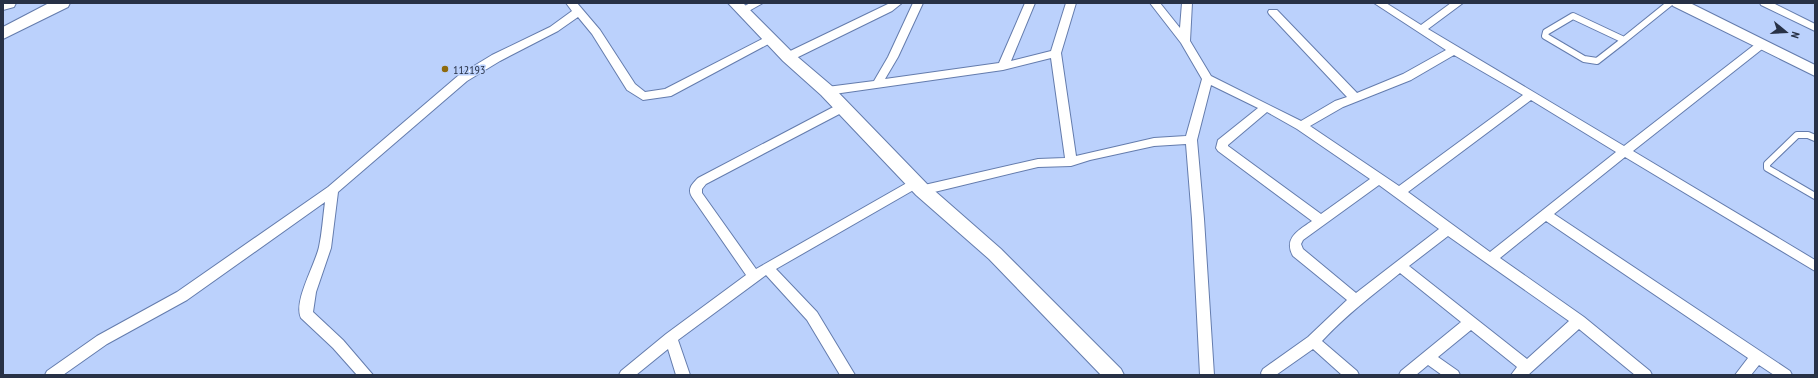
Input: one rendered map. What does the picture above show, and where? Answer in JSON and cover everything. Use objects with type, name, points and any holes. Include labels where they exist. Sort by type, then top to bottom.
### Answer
[{"type":"main road","points":[[3,5],[8,3]]},
{"type":"main road","points":[[3,34],[62,3]]},
{"type":"street","points":[[788,57],[898,3]]},
{"type":"street","points":[[877,84],[893,57],[918,3]]},
{"type":"street","points":[[1003,66],[1030,3]]},
{"type":"street","points":[[1071,3],[1056,53],[1071,162]]},
{"type":"street","points":[[1155,3],[1185,41],[1206,79],[1266,107],[1301,126],[1380,178],[1448,229],[1579,321],[1645,375]]},
{"type":"street","points":[[1185,41],[1187,3]]},
{"type":"street","points":[[1379,3],[1454,50],[1532,95],[1624,152],[1815,266]]},
{"type":"street","points":[[1422,29],[1458,3]]},
{"type":"street","points":[[1678,3],[1815,70]]},
{"type":"street","points":[[1765,3],[1815,28]]},
{"type":"street","points":[[52,375],[102,340],[182,296],[332,190],[463,78],[496,58],[554,28],[573,5],[596,32],[631,87],[643,96],[667,93],[770,39]]},
{"type":"street","points":[[745,5],[770,39],[827,91],[919,187],[995,254],[1114,375]]},
{"type":"street","points":[[1273,12],[1355,98]]},
{"type":"street","points":[[1490,259],[1762,44]]},
{"type":"street","points":[[1301,126],[1339,104],[1407,78],[1454,50]]},
{"type":"street","points":[[827,91],[1003,66],[1056,53]]},
{"type":"street","points":[[1206,79],[1191,140],[1198,219],[1207,375]]},
{"type":"street","points":[[1399,192],[1532,95]]},
{"type":"street","points":[[754,276],[696,194],[696,188],[702,181],[842,107]]},
{"type":"street","points":[[1266,107],[1222,143],[1222,148],[1321,221]]},
{"type":"street","points":[[626,375],[671,338],[754,276],[919,187],[1038,163],[1071,162],[1088,156],[1154,142],[1191,140]]},
{"type":"street","points":[[1356,300],[1296,252],[1295,244],[1298,237],[1380,178]]},
{"type":"street","points":[[332,190],[325,248],[309,292],[306,314],[338,344],[366,375]]},
{"type":"street","points":[[1546,215],[1785,375]]},
{"type":"street","points":[[1268,373],[1313,341],[1335,318],[1356,300],[1448,229]]},
{"type":"street","points":[[1400,266],[1470,322],[1523,371],[1579,321]]},
{"type":"street","points":[[768,269],[812,316],[848,375]]},
{"type":"street","points":[[1406,375],[1470,322]]},
{"type":"street","points":[[671,338],[683,375]]},
{"type":"street","points":[[1313,341],[1352,375]]},
{"type":"street","points":[[1428,357],[1453,375]]},
{"type":"street","points":[[1742,375],[1758,357]]},
{"type":"lane","points":[[1624,40],[1573,16],[1546,32],[1546,36],[1584,59],[1597,61],[1624,40],[1670,3]]},
{"type":"lane","points":[[1815,138],[1808,134],[1797,135],[1767,164],[1767,168],[1815,196]]},
{"type":"place","name":"112193","points":[[445,69]]}]
